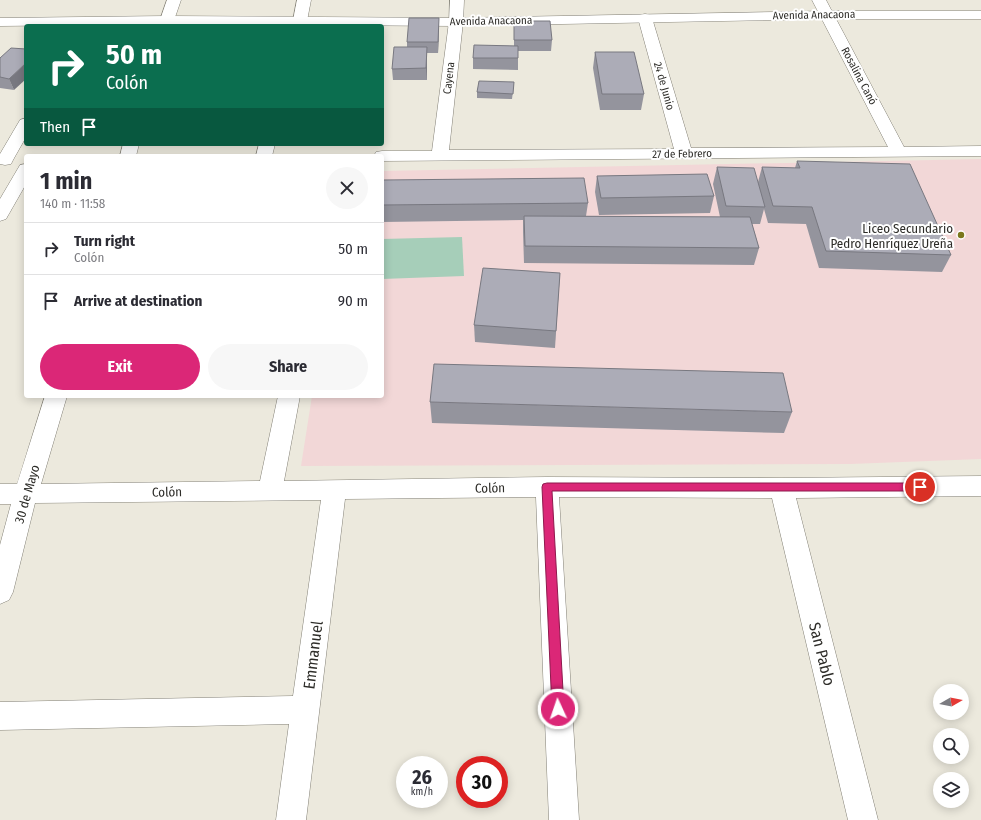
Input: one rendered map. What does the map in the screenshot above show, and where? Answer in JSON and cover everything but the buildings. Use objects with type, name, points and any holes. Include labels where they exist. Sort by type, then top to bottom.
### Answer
[{"type":"street","points":[[166,23],[174,0]]},
{"type":"street","points":[[299,24],[304,0]]},
{"type":"street","name":"Cayena","points":[[440,156],[456,22],[457,0]]},
{"type":"street","name":"Rosalina Canó","points":[[819,0],[900,152]]},
{"type":"street","name":"Avenida Anacaona","points":[[0,22],[81,24],[299,24],[827,15],[981,15]]},
{"type":"street","name":"24 de Junio","points":[[645,18],[684,154]]},
{"type":"street","points":[[3,160],[24,126]]},
{"type":"street","name":"27 de Febrero","points":[[384,156],[981,151]]},
{"type":"street","points":[[3,160],[24,160]]},
{"type":"street","points":[[0,215],[24,173]]},
{"type":"street","name":"30 de Mayo","points":[[0,592],[26,494],[55,398]]},
{"type":"street","points":[[270,491],[289,398]]},
{"type":"street","name":"Colón","points":[[0,494],[547,487],[782,488],[981,486]]},
{"type":"street","points":[[547,487],[564,820]]},
{"type":"street","name":"San Pablo","points":[[782,488],[863,820]]},
{"type":"street","name":"Emmanuel","points":[[291,820],[334,490]]},
{"type":"street","points":[[0,716],[306,710]]},
{"type":"shaded area","points":[[981,159],[981,459],[850,464],[301,466],[312,398],[384,398],[384,171]]},
{"type":"green space","points":[[462,237],[464,276],[384,279],[384,239]]},
{"type":"place","name":"Liceo Secundario Pedro Henríquez Ureña","points":[[961,235]]},
{"type":"route","points":[[558,709],[547,487],[920,487]]}]
